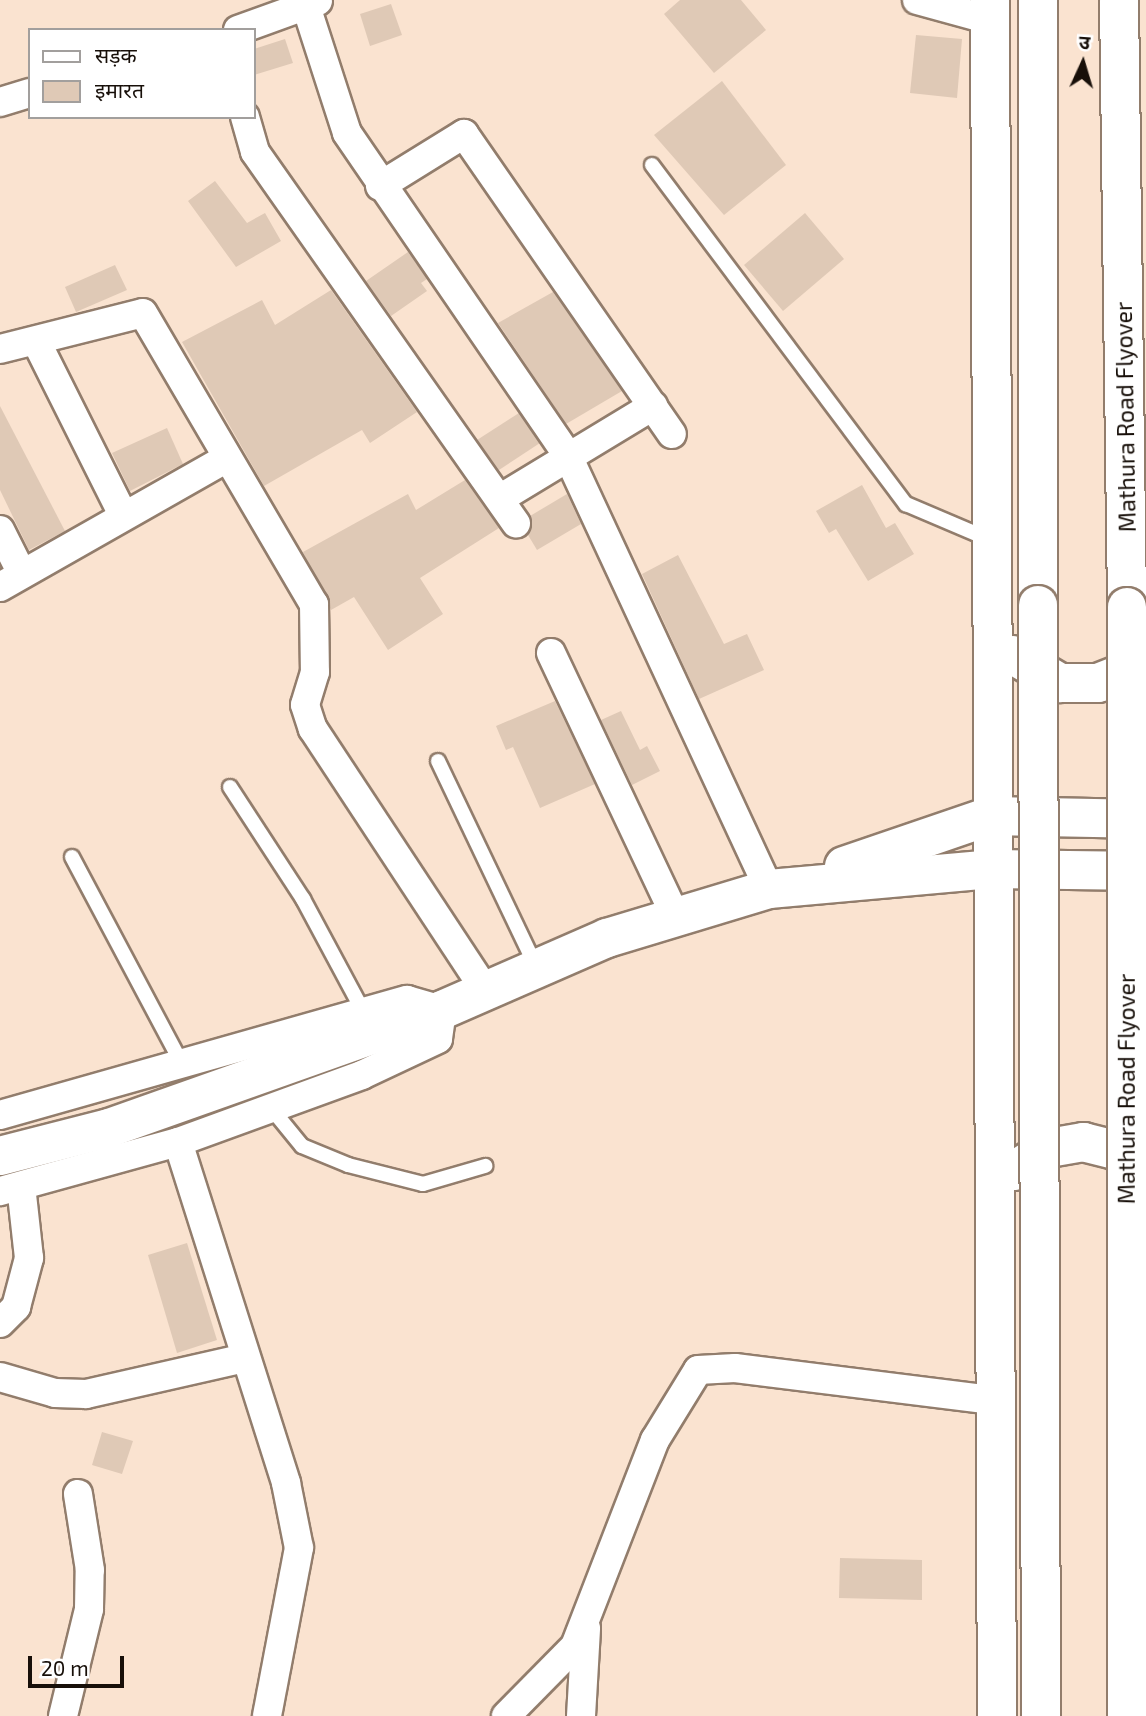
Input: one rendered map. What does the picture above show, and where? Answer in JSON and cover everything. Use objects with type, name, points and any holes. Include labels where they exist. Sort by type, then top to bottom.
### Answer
[{"type":"main road","points":[[1038,0],[1041,1716]]},
{"type":"main road","name":"Mathura Road Flyover","points":[[1119,0],[1127,607],[1127,1716]]},
{"type":"main road","points":[[990,10],[990,869],[997,1716]]},
{"type":"main road","points":[[991,631],[1022,665],[1060,683],[1098,683],[1136,668],[1146,652]]},
{"type":"main road","points":[[7,1178],[110,1128],[487,993],[607,938],[779,887],[990,816],[1146,819]]},
{"type":"main road","points":[[779,887],[990,869],[1146,871]]},
{"type":"main road","points":[[992,1186],[1049,1148],[1083,1142],[1115,1150],[1146,1172]]},
{"type":"street","points":[[917,0],[990,10]]},
{"type":"street","points":[[243,28],[307,2],[347,133],[380,186],[567,454],[779,887]]},
{"type":"street","points":[[0,102],[28,94]]},
{"type":"street","points":[[246,119],[255,152],[501,498],[516,524]]},
{"type":"street","points":[[380,186],[464,134],[672,434]]},
{"type":"street","points":[[0,349],[144,313],[225,459],[314,604],[315,672],[305,705],[313,730],[487,993]]},
{"type":"street","points":[[36,341],[123,515]]},
{"type":"street","points":[[501,498],[567,454],[653,406]]},
{"type":"street","points":[[0,530],[11,580],[225,459]]},
{"type":"street","points":[[551,653],[676,917]]},
{"type":"street","points":[[0,1115],[183,1067],[407,1000],[442,1010],[438,1039],[362,1075],[178,1142],[7,1178],[29,1258],[16,1307],[0,1323]]},
{"type":"street","points":[[178,1142],[286,1483],[299,1548],[267,1716]]},
{"type":"street","points":[[0,1377],[55,1393],[86,1394],[245,1358]]},
{"type":"street","points":[[506,1716],[565,1660],[586,1622],[655,1440],[698,1370],[735,1368],[993,1400]]},
{"type":"street","points":[[63,1716],[89,1609],[90,1570],[78,1494]]},
{"type":"street","points":[[580,1716],[586,1622]]},
{"type":"lane","points":[[652,165],[906,504],[991,540]]},
{"type":"lane","points":[[438,761],[537,970]]},
{"type":"lane","points":[[230,786],[303,899],[364,1013]]},
{"type":"lane","points":[[72,857],[183,1067]]},
{"type":"lane","points":[[271,1108],[302,1146],[348,1165],[423,1184],[485,1166]]},
{"type":"building","points":[[680,0],[741,0],[766,30],[714,73],[664,14]]},
{"type":"building","points":[[391,4],[402,35],[370,46],[360,14]]},
{"type":"building","points":[[916,35],[962,39],[957,98],[910,93]]},
{"type":"building","points":[[285,39],[293,63],[256,74],[256,48]]},
{"type":"building","points":[[722,81],[786,165],[724,215],[654,135]]},
{"type":"building","points":[[215,181],[247,223],[265,213],[281,241],[236,267],[188,201]]},
{"type":"building","points":[[805,213],[844,259],[783,311],[744,265]]},
{"type":"building","points":[[408,252],[427,279],[421,283],[427,291],[391,316],[366,281]]},
{"type":"building","points":[[115,265],[127,290],[76,312],[65,287]]},
{"type":"building","points":[[331,290],[417,412],[370,443],[362,430],[264,486],[182,342],[262,300],[275,325]]},
{"type":"building","points":[[553,292],[622,391],[566,424],[498,323]]},
{"type":"building","points":[[0,406],[65,531],[29,550],[0,490]]},
{"type":"building","points":[[519,413],[540,443],[499,470],[477,440]]},
{"type":"building","points":[[167,428],[183,464],[130,491],[112,453]]},
{"type":"building","points":[[465,480],[499,528],[420,578],[443,614],[388,650],[354,597],[331,610],[303,552],[408,494],[416,510]]},
{"type":"building","points":[[862,485],[886,528],[895,523],[914,554],[868,581],[836,529],[829,533],[816,511]]},
{"type":"building","points":[[567,494],[581,524],[537,550],[528,535],[530,516]]},
{"type":"building","points":[[678,555],[724,644],[747,634],[764,670],[699,699],[642,574]]},
{"type":"building","points":[[555,701],[595,784],[540,808],[513,747],[506,750],[496,726]]},
{"type":"building","points":[[621,711],[640,750],[647,746],[660,771],[632,785],[601,720]]},
{"type":"building","points":[[187,1243],[217,1340],[177,1353],[148,1255]]},
{"type":"building","points":[[102,1432],[133,1441],[122,1474],[92,1465]]},
{"type":"building","points":[[840,1558],[922,1560],[922,1600],[839,1598]]}]
